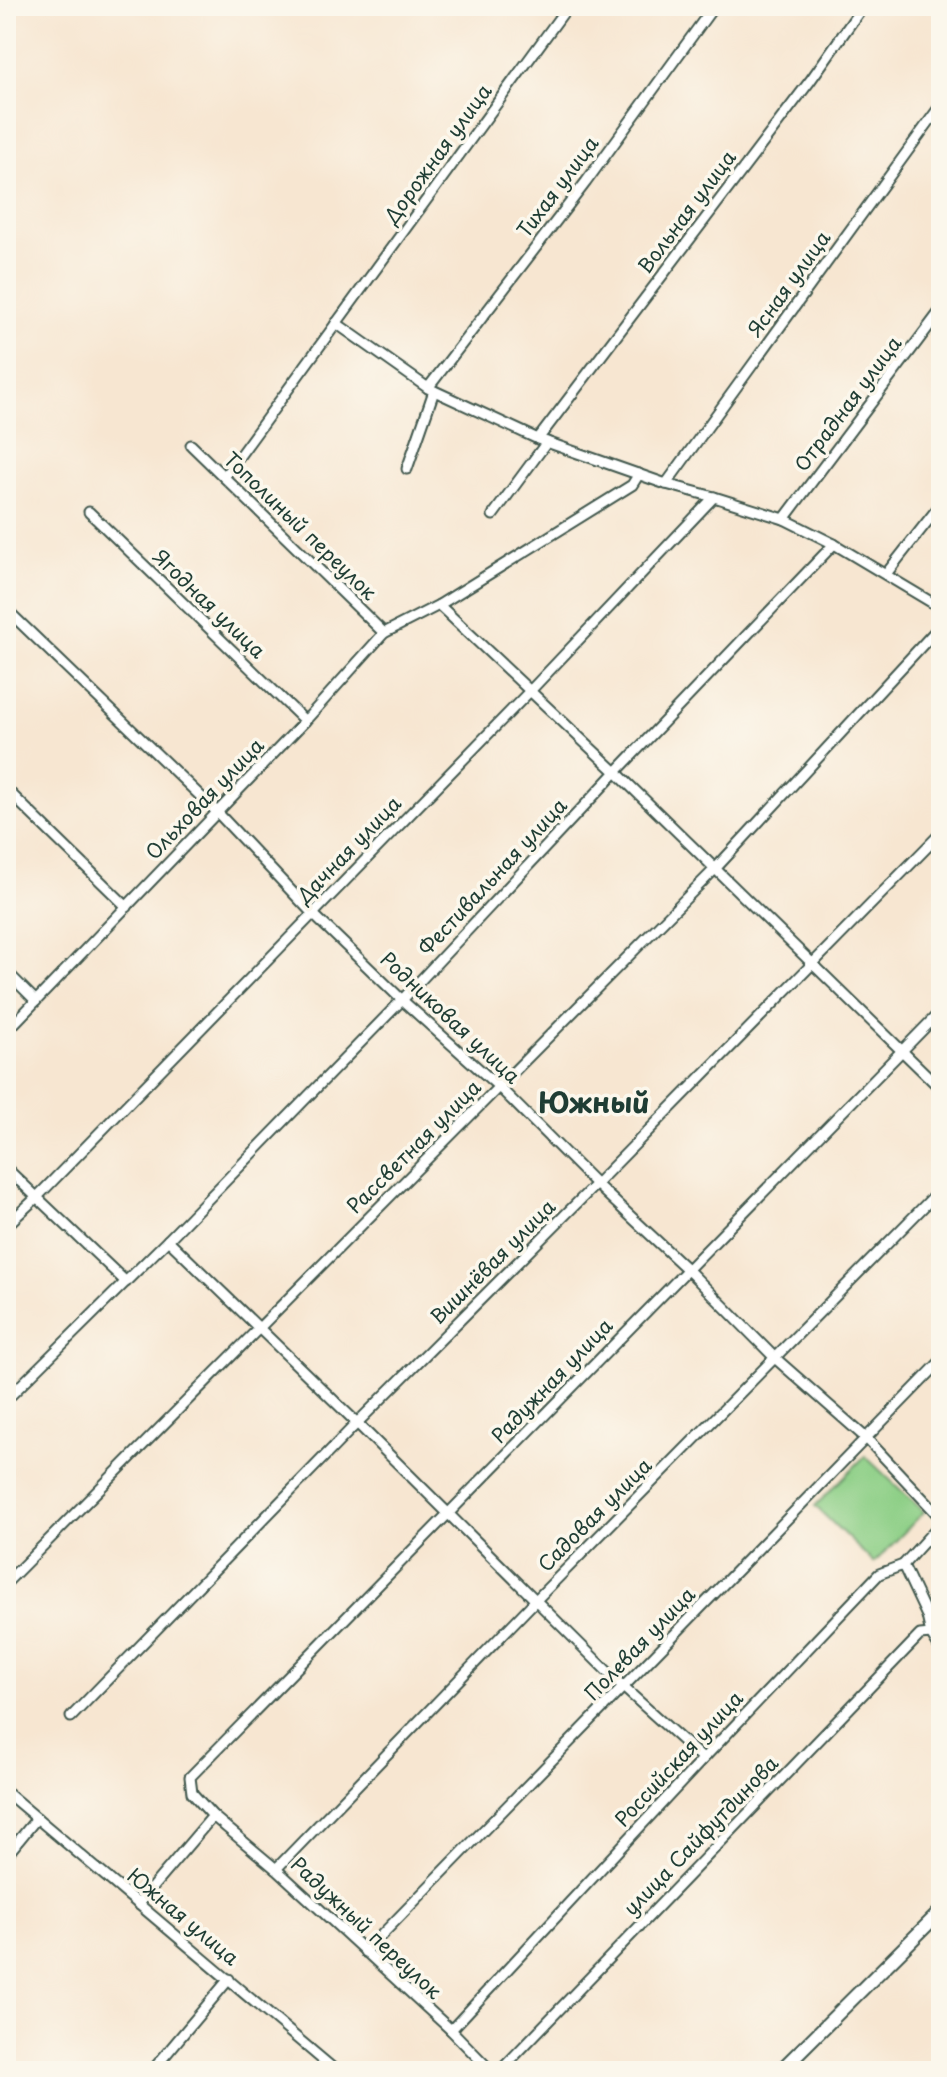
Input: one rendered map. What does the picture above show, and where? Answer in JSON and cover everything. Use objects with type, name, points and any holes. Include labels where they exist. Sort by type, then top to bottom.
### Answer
[{"type":"main road","points":[[780,2071],[941,1911]]},
{"type":"street","name":"Дорожная улица","points":[[224,477],[568,6]]},
{"type":"street","name":"Тихая улица","points":[[407,469],[431,389],[714,6]]},
{"type":"street","name":"Вольная улица","points":[[493,515],[542,440],[863,6]]},
{"type":"street","name":"Ясная улица","points":[[666,484],[941,105]]},
{"type":"street","name":"Отрадная улица","points":[[784,519],[941,310]]},
{"type":"street","points":[[336,323],[431,389],[542,440],[666,484],[784,519],[834,544],[941,608]]},
{"type":"street","name":"Тополиный переулок","points":[[191,445],[384,633]]},
{"type":"street","name":"Ольховая улица","points":[[6,1032],[305,721],[384,633],[439,605],[632,485],[639,474]]},
{"type":"street","name":"Дачная улица","points":[[6,1226],[530,691],[714,497]]},
{"type":"street","points":[[886,574],[941,504]]},
{"type":"street","name":"Ягодная улица","points":[[89,512],[305,721]]},
{"type":"street","name":"Фестивальная улица","points":[[6,1400],[168,1240],[402,1000],[834,544]]},
{"type":"street","points":[[439,605],[616,772],[941,1089]]},
{"type":"street","name":"Родниковая улица","points":[[6,609],[217,812],[312,913],[402,1000],[499,1087],[775,1358],[866,1438],[941,1521]]},
{"type":"street","name":"Рассветная улица","points":[[6,1583],[715,869],[941,625]]},
{"type":"street","points":[[6,789],[127,907]]},
{"type":"street","name":"Вишнёвая улица","points":[[71,1717],[941,833]]},
{"type":"street","points":[[6,971],[36,1001]]},
{"type":"street","name":"Радужная улица","points":[[190,1777],[941,1011]]},
{"type":"street","points":[[6,1168],[126,1282]]},
{"type":"street","name":"Садовая улица","points":[[276,1869],[941,1189]]},
{"type":"street","points":[[168,1240],[623,1687],[703,1759]]},
{"type":"street","name":"Полевая улица","points":[[365,1952],[941,1361]]},
{"type":"street","name":"Российская улица","points":[[451,2030],[879,1574],[903,1565],[941,1521]]},
{"type":"street","points":[[903,1565],[927,1616],[931,1634],[941,1650]]},
{"type":"street","name":"улица Сайфутдинова","points":[[500,2071],[920,1635],[931,1634]]},
{"type":"street","name":"Радужный переулок","points":[[190,1777],[192,1793],[213,1816],[276,1869],[451,2030],[491,2071]]},
{"type":"street","name":"Южная улица","points":[[6,1792],[336,2071]]},
{"type":"street","points":[[138,1904],[213,1816]]},
{"type":"street","points":[[6,1856],[37,1818]]},
{"type":"street","points":[[152,2071],[229,1979]]},
{"type":"green space","points":[[865,1456],[924,1512],[874,1563],[815,1506]]},
{"type":"district","name":"Южный","points":[[594,1103]]}]
